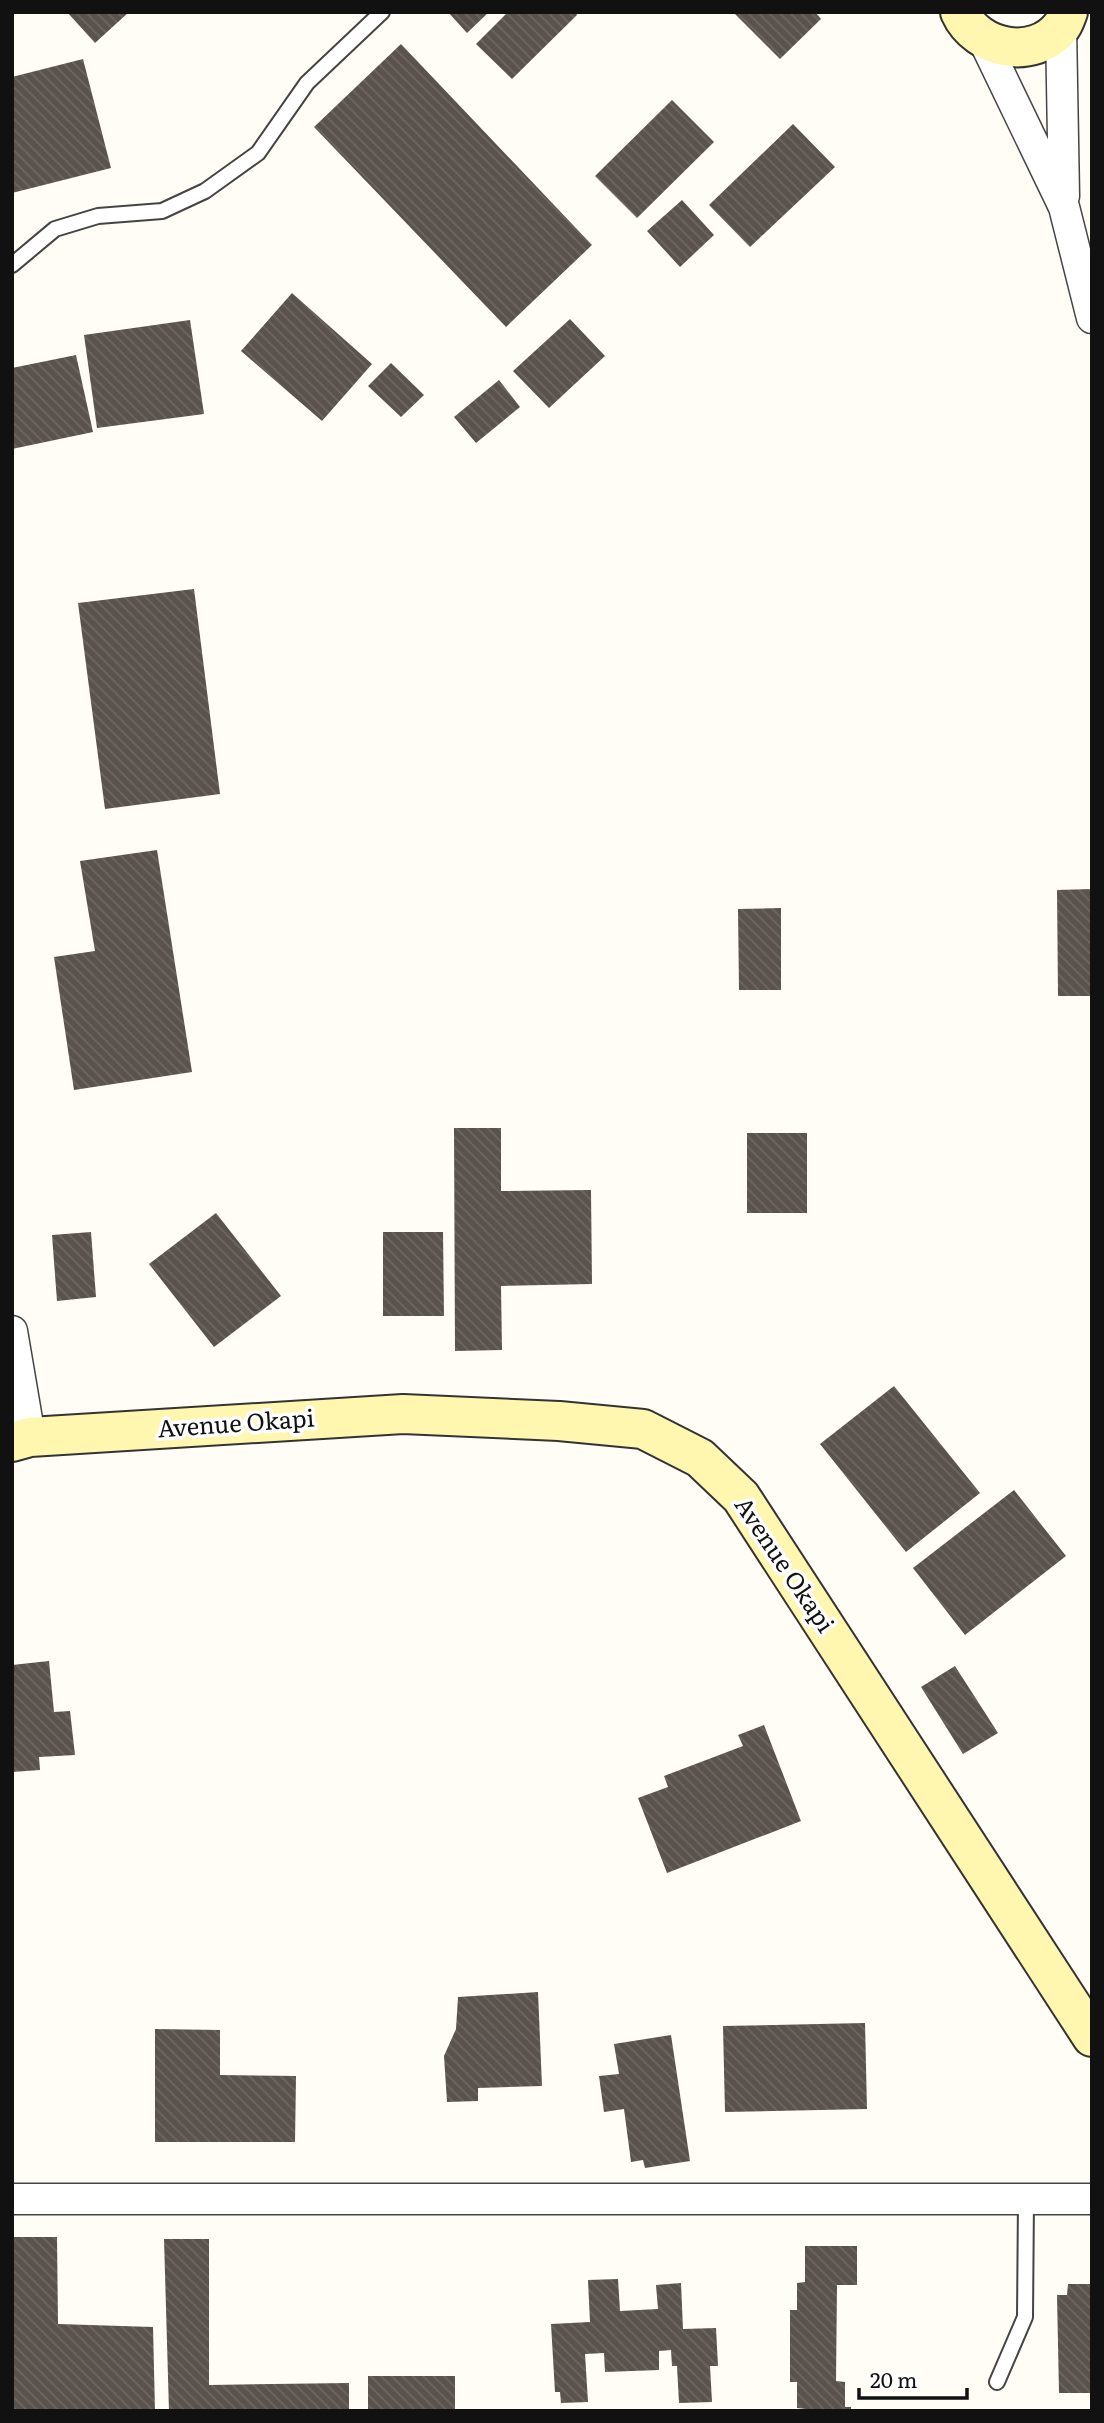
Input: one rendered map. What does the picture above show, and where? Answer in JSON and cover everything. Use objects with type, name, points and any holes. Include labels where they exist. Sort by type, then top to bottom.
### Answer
[{"type":"street","points":[[971,26],[1010,49],[1038,44],[1065,20]]},
{"type":"street","points":[[1064,207],[1065,20]]},
{"type":"street","points":[[971,26],[1064,207],[1092,318]]},
{"type":"street","points":[[12,1331],[21,1440]]},
{"type":"street","name":"Avenue Okapi","points":[[21,1440],[403,1414],[559,1421],[643,1429],[700,1458],[741,1497],[1086,2014]]},
{"type":"street","points":[[12,2199],[1092,2199]]},
{"type":"lane","points":[[12,265],[55,229],[98,216],[162,211],[205,191],[258,153],[307,83],[382,12]]},
{"type":"lane","points":[[997,2382],[1025,2317],[1026,2199]]},
{"type":"building","points":[[67,12],[129,12],[95,43]]},
{"type":"building","points":[[448,12],[489,12],[467,33]]},
{"type":"building","points":[[508,12],[575,12],[577,15],[512,79],[476,44]]},
{"type":"building","points":[[733,12],[815,12],[821,19],[780,59]]},
{"type":"building","points":[[401,44],[592,245],[506,327],[314,127]]},
{"type":"building","points":[[83,59],[111,168],[12,193],[12,77]]},
{"type":"building","points":[[672,100],[714,142],[637,218],[595,176]]},
{"type":"building","points":[[793,124],[835,167],[750,247],[709,205]]},
{"type":"building","points":[[682,200],[714,235],[680,267],[647,231]]},
{"type":"building","points":[[292,293],[372,364],[322,421],[241,351]]},
{"type":"building","points":[[570,319],[605,356],[549,408],[513,371]]},
{"type":"building","points":[[190,320],[204,414],[97,428],[84,335]]},
{"type":"building","points":[[76,355],[93,432],[12,449],[12,368]]},
{"type":"building","points":[[391,363],[424,395],[401,417],[368,386]]},
{"type":"building","points":[[499,380],[520,407],[476,443],[454,417]]},
{"type":"building","points":[[194,589],[220,794],[105,809],[78,603]]},
{"type":"building","points":[[157,850],[192,1072],[74,1090],[54,957],[95,951],[80,861]]},
{"type":"building","points":[[1092,889],[1092,996],[1058,996],[1057,890]]},
{"type":"building","points":[[781,908],[781,990],[739,990],[738,909]]},
{"type":"building","points":[[454,1128],[501,1128],[501,1191],[591,1190],[592,1284],[501,1286],[502,1350],[455,1351]]},
{"type":"building","points":[[747,1133],[807,1133],[807,1213],[747,1213]]},
{"type":"building","points":[[216,1213],[281,1296],[214,1347],[149,1264]]},
{"type":"building","points":[[91,1232],[96,1297],[57,1301],[52,1235]]},
{"type":"building","points":[[383,1232],[443,1232],[444,1316],[383,1316]]},
{"type":"building","points":[[894,1386],[980,1493],[906,1552],[820,1444]]},
{"type":"building","points":[[1014,1490],[1066,1556],[965,1635],[913,1568]]},
{"type":"building","points":[[49,1661],[54,1712],[70,1711],[75,1755],[39,1757],[40,1770],[12,1772],[12,1665]]},
{"type":"building","points":[[955,1666],[998,1733],[963,1754],[921,1687]]},
{"type":"building","points":[[764,1725],[801,1821],[667,1873],[638,1798],[668,1787],[664,1776],[743,1746],[738,1735]]},
{"type":"building","points":[[538,1992],[542,2086],[478,2088],[478,2101],[447,2102],[444,2056],[456,2029],[458,1997]]},
{"type":"building","points":[[865,2023],[867,2109],[725,2112],[723,2026]]},
{"type":"building","points":[[155,2029],[220,2030],[220,2075],[296,2076],[295,2142],[155,2142]]},
{"type":"building","points":[[671,2035],[690,2161],[645,2168],[643,2160],[631,2162],[624,2109],[604,2112],[599,2076],[619,2074],[614,2044]]},
{"type":"building","points":[[12,2237],[57,2237],[58,2324],[153,2327],[155,2411],[12,2411]]},
{"type":"building","points":[[164,2239],[209,2239],[209,2385],[349,2383],[349,2411],[169,2411]]},
{"type":"building","points":[[805,2246],[857,2246],[857,2285],[837,2285],[836,2381],[845,2382],[845,2407],[851,2407],[851,2411],[806,2411],[797,2408],[797,2382],[790,2382],[790,2310],[797,2310],[797,2283],[805,2282]]},
{"type":"building","points":[[618,2279],[620,2311],[658,2309],[656,2285],[681,2283],[683,2329],[716,2328],[718,2366],[710,2366],[712,2402],[679,2403],[677,2366],[672,2366],[671,2350],[659,2351],[659,2370],[605,2372],[604,2353],[585,2354],[588,2402],[561,2403],[560,2392],[555,2392],[551,2324],[590,2322],[588,2280]]},
{"type":"building","points":[[1068,2284],[1092,2284],[1092,2393],[1059,2393],[1057,2295],[1067,2295]]},
{"type":"building","points":[[368,2376],[455,2376],[455,2411],[368,2411]]}]
